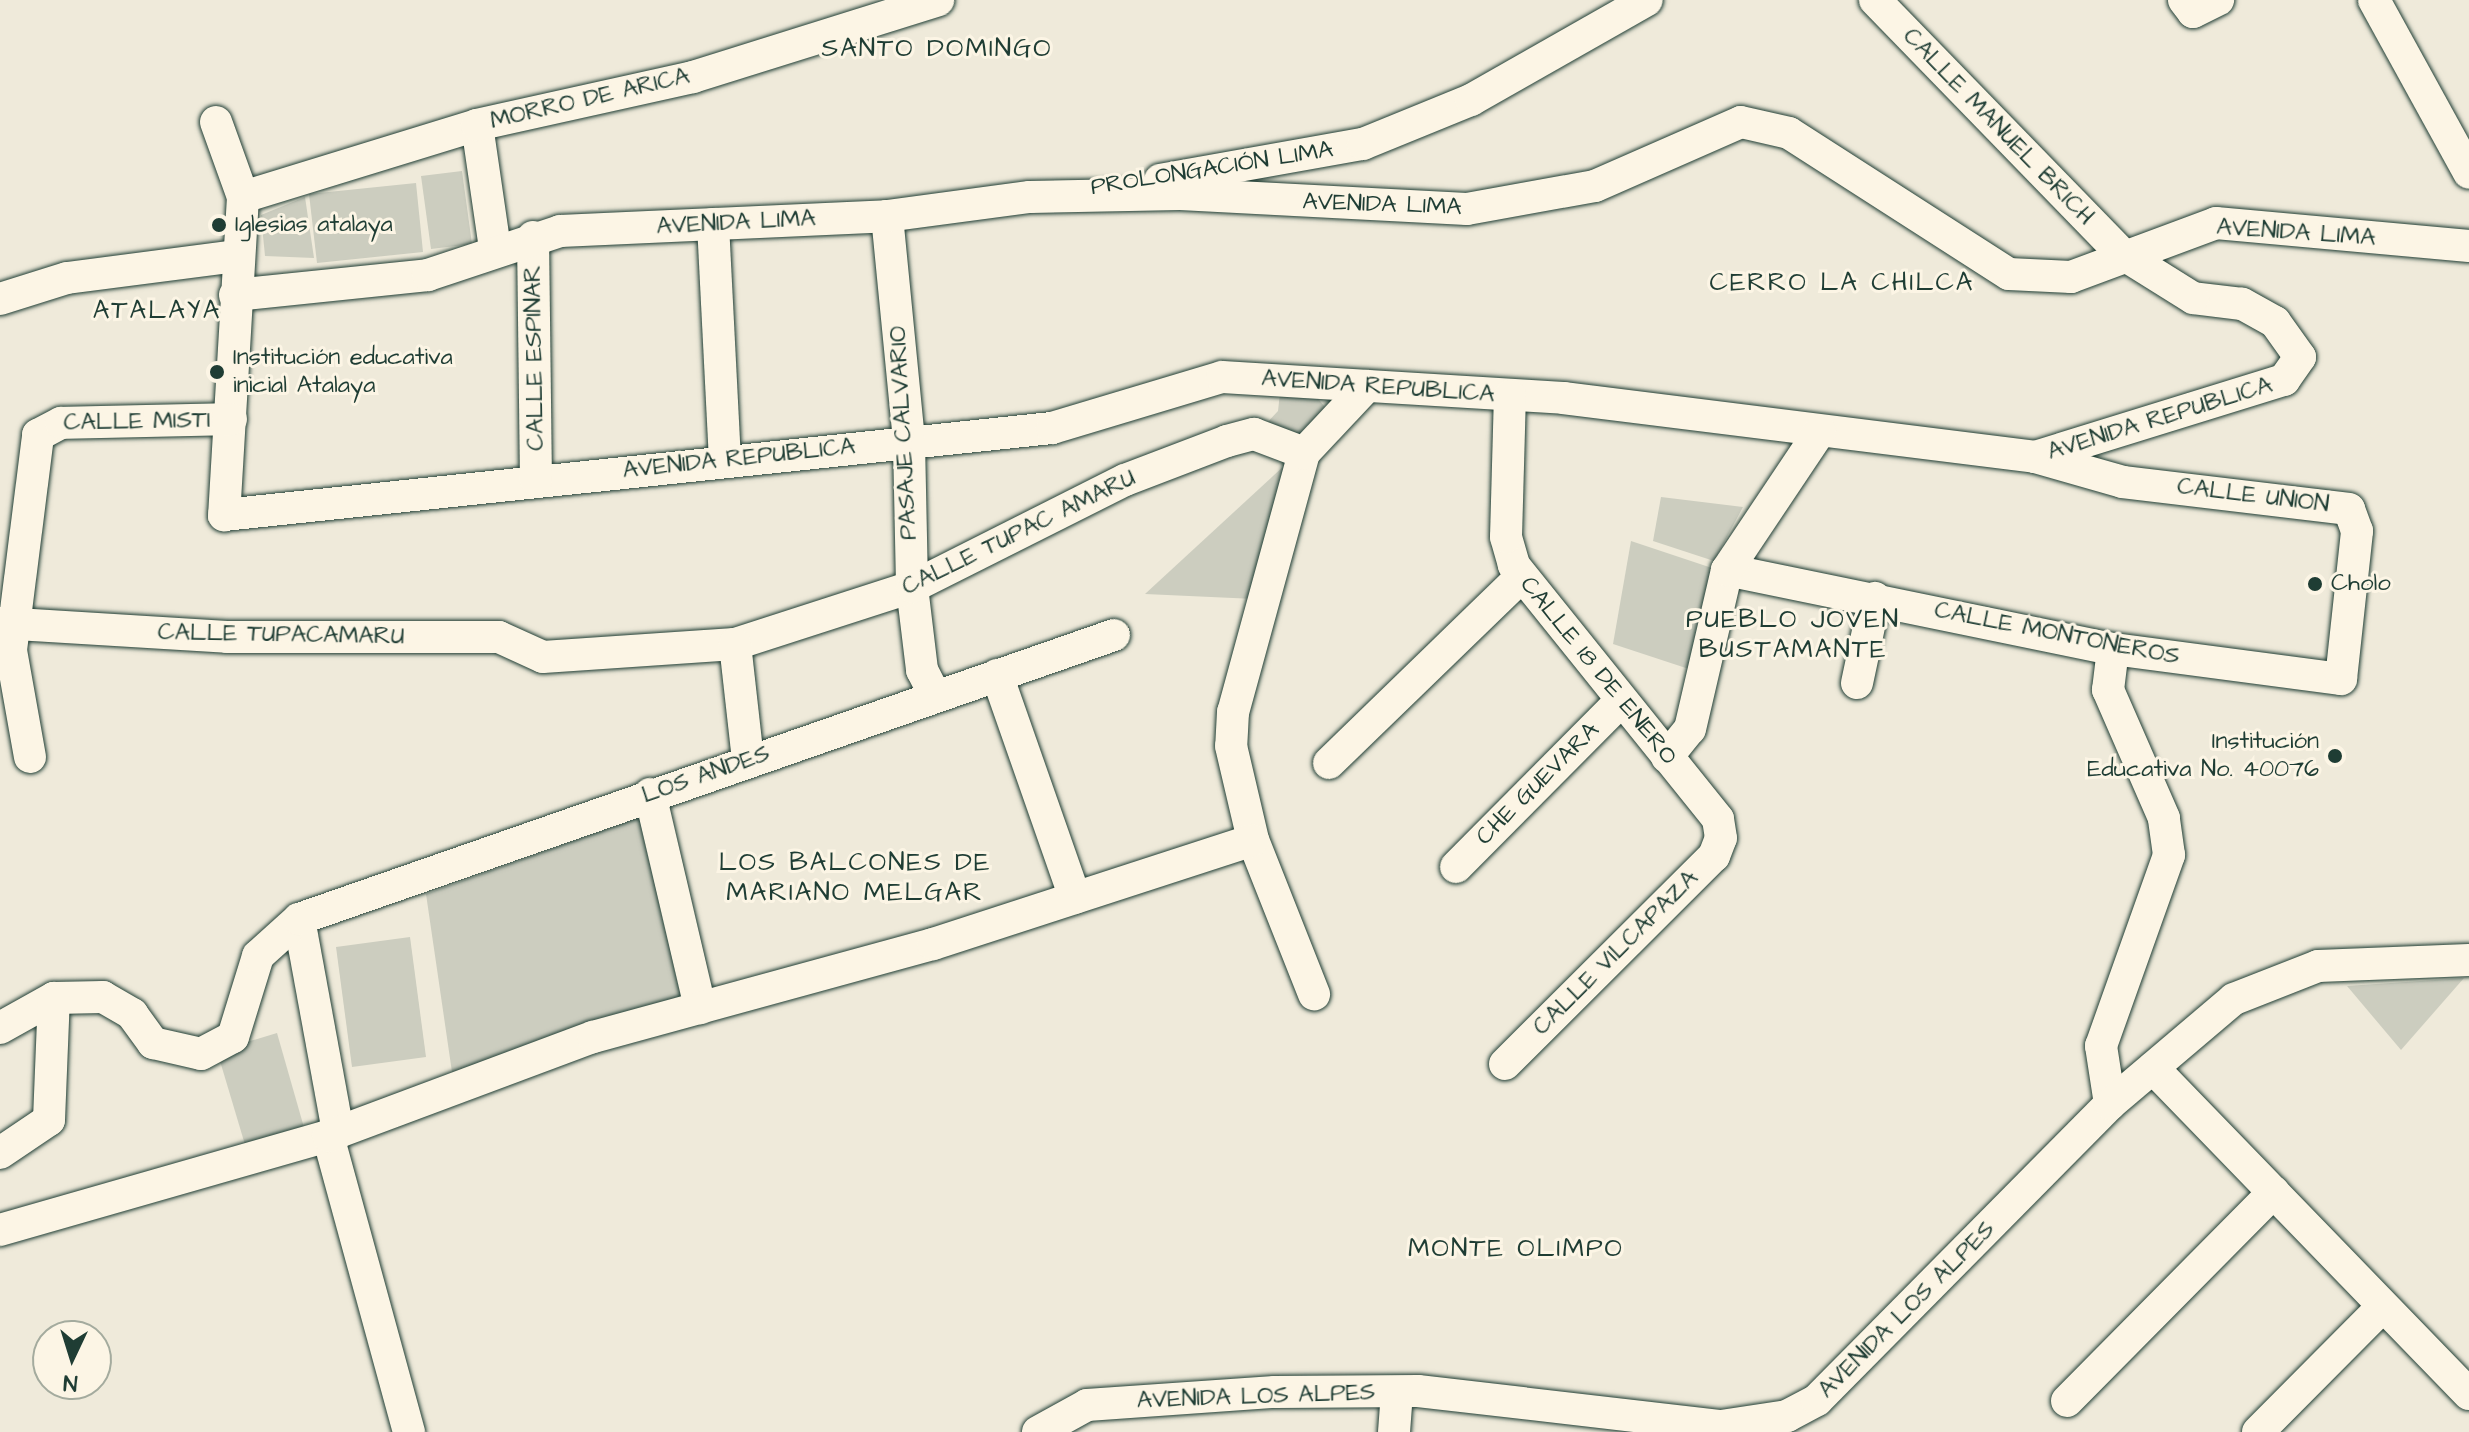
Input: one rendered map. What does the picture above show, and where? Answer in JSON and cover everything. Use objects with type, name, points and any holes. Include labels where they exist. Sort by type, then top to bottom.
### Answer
[{"type":"street","name":"MORRO DE ARICA","points":[[243,197],[477,125],[693,77],[938,0]]},
{"type":"street","name":"PROLONGACIÓN LIMA","points":[[1030,197],[1259,166],[1363,144],[1471,100],[1647,0]]},
{"type":"street","name":"CALLE MANUEL BRICH","points":[[1875,0],[2121,253]]},
{"type":"street","points":[[2374,0],[2469,173]]},
{"type":"street","points":[[216,122],[243,197],[236,256],[231,419]]},
{"type":"street","name":"AVENIDA LIMA","points":[[235,295],[428,275],[495,248],[533,237],[887,216],[1030,197],[1180,194],[1467,209],[1595,186],[1741,122],[1789,133],[2009,274],[2071,277],[2121,253],[2216,223],[2469,246]]},
{"type":"street","points":[[477,125],[495,248]]},
{"type":"street","name":"PASAJE CALVARIO","points":[[887,216],[909,442],[912,587],[922,670],[935,695]]},
{"type":"street","points":[[713,224],[725,459]]},
{"type":"street","name":"CALLE ESPINAR","points":[[533,237],[536,480]]},
{"type":"street","name":"AVENIDA REPUBLICA","points":[[231,419],[224,515],[725,459],[1052,428],[1222,377],[1510,396],[2035,457],[2269,390],[2300,357],[2275,322],[2242,304],[2193,298],[2121,253]]},
{"type":"street","points":[[0,299],[67,278],[236,256]]},
{"type":"street","points":[[1314,994],[1253,840],[1231,746],[1233,712],[1304,453],[1367,386]]},
{"type":"street","name":"CALLE 18 DE ENERO","points":[[1510,396],[1506,537],[1521,577],[1718,819],[1721,838]]},
{"type":"street","name":"CALLE MISTI","points":[[6,642],[33,451],[44,428],[231,419]]},
{"type":"street","points":[[1667,757],[1690,729],[1727,570],[1820,431]]},
{"type":"street","name":"CALLE TUPAC AMARU","points":[[543,657],[735,644],[912,587],[1125,480],[1227,441],[1254,434],[1304,453]]},
{"type":"street","name":"CALLE UNION","points":[[2035,457],[2123,482],[2349,509],[2357,531],[2341,679]]},
{"type":"street","name":"CALLE MONTONEROS","points":[[1727,570],[2113,649],[2341,679]]},
{"type":"street","points":[[1329,763],[1521,577]]},
{"type":"street","points":[[1857,683],[1875,598]]},
{"type":"street","name":"LOS ANDES","points":[[299,919],[650,794],[1114,635]]},
{"type":"street","name":"CALLE TUPACAMARU","points":[[6,642],[227,637],[499,637],[543,657]]},
{"type":"street","points":[[6,642],[30,757]]},
{"type":"street","points":[[735,644],[748,760]]},
{"type":"street","points":[[2110,1104],[2101,1046],[2169,855],[2164,818],[2108,690],[2113,649]]},
{"type":"street","points":[[997,675],[1075,898]]},
{"type":"street","name":"CHE GUEVARA","points":[[1456,867],[1621,701]]},
{"type":"street","points":[[650,794],[700,1008]]},
{"type":"street","name":"CALLE VILCAPAZA","points":[[1505,1064],[1714,856],[1721,838]]},
{"type":"street","points":[[0,1230],[333,1134],[593,1037],[1075,898],[1253,840]]},
{"type":"street","points":[[0,1028],[54,998],[103,997],[132,1014],[153,1043],[201,1054],[233,1037],[258,956],[299,919]]},
{"type":"street","points":[[299,919],[333,1134],[409,1432]]},
{"type":"street","name":"AVENIDA LOS ALPES","points":[[1038,1432],[1087,1405],[1397,1392],[1721,1426],[1787,1416],[1817,1400],[2110,1104],[2234,999],[2285,975],[2318,966],[2469,960]]},
{"type":"street","points":[[0,1153],[49,1120],[54,998]]},
{"type":"street","points":[[2153,1068],[2469,1394]]},
{"type":"street","points":[[2067,1401],[2274,1192]]},
{"type":"street","points":[[2258,1432],[2383,1306]]},
{"type":"street","points":[[1394,1432],[1397,1392]]},
{"type":"shaded area","points":[[462,171],[472,244],[431,249],[421,176]]},
{"type":"shaded area","points":[[416,183],[423,252],[317,263],[309,194]]},
{"type":"shaded area","points":[[305,197],[314,258],[265,256],[261,215]]},
{"type":"shaded area","points":[[1311,390],[1329,412],[1298,441],[1263,427],[1278,411],[1280,393]]},
{"type":"shaded area","points":[[1285,465],[1255,599],[1145,594]]},
{"type":"shaded area","points":[[1661,497],[1743,507],[1714,561],[1653,541]]},
{"type":"shaded area","points":[[1631,541],[1712,568],[1692,670],[1613,644]]},
{"type":"shaded area","points":[[644,816],[690,997],[452,1072],[426,894]]},
{"type":"shaded area","points":[[410,937],[426,1057],[352,1067],[336,947]]},
{"type":"shaded area","points":[[2464,978],[2401,1050],[2347,986]]},
{"type":"shaded area","points":[[277,1033],[305,1131],[246,1148],[217,1051]]},
{"type":"place","name":"Iglesias atalaya","points":[[219,225]]},
{"type":"place","name":"Institución educativa inicial Atalaya","points":[[217,372]]},
{"type":"place","name":"Cholo","points":[[2315,584]]},
{"type":"place","name":"Institución Educativa No. 40076","points":[[2335,756]]},
{"type":"district","name":"SANTO DOMINGO","points":[[937,49]]},
{"type":"district","name":"CERRO LA CHILCA","points":[[1842,283]]},
{"type":"district","name":"ATALAYA","points":[[157,311]]},
{"type":"district","name":"PUEBLO JOVEN BUSTAMANTE","points":[[1793,635]]},
{"type":"district","name":"LOS BALCONES DE MARIANO MELGAR","points":[[855,878]]},
{"type":"district","name":"MONTE OLIMPO","points":[[1516,1249]]}]
